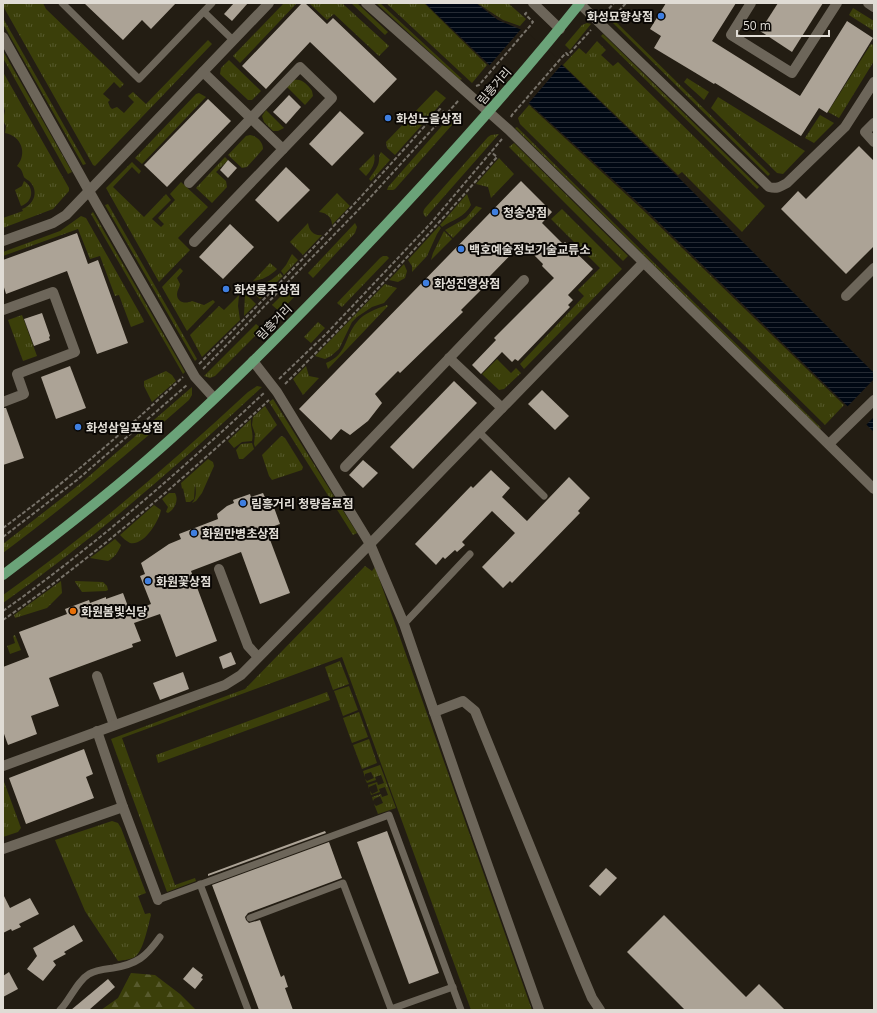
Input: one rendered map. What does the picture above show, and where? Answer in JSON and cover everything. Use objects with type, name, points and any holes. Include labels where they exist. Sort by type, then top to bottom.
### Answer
[{"type":"main road","name":"림흥거리","points":[[3,575],[46,543],[142,464],[253,361],[403,207],[497,102],[560,29],[580,3]]},
{"type":"street","points":[[3,241],[53,223],[66,215],[269,3]]},
{"type":"street","points":[[366,3],[509,130],[874,489]]},
{"type":"street","points":[[533,3],[560,29]]},
{"type":"street","points":[[580,3],[769,187],[780,187],[787,183],[845,127],[874,82]]},
{"type":"street","points":[[751,3],[730,34],[792,73],[837,3]]},
{"type":"street","points":[[868,3],[874,7]]},
{"type":"street","points":[[3,37],[89,191],[194,373],[214,398]]},
{"type":"street","points":[[189,183],[300,67],[332,98],[194,242]]},
{"type":"street","points":[[203,72],[283,149]]},
{"type":"street","points":[[874,123],[865,132],[874,142]]},
{"type":"street","points":[[3,766],[225,685],[241,675],[643,263]]},
{"type":"street","points":[[846,296],[874,268]]},
{"type":"street","points":[[345,467],[524,280]]},
{"type":"street","points":[[3,310],[53,292],[75,352],[17,374],[24,394],[3,402]]},
{"type":"street","points":[[449,358],[502,408]]},
{"type":"street","points":[[253,361],[277,392],[370,544],[404,624],[539,1010]]},
{"type":"street","points":[[829,444],[874,400]]},
{"type":"street","points":[[219,569],[248,646],[258,657]]},
{"type":"street","points":[[97,676],[114,725]]},
{"type":"street","points":[[434,712],[463,701],[475,711],[581,972],[592,998],[600,1010]]},
{"type":"street","points":[[96,731],[158,900]]},
{"type":"street","points":[[3,849],[123,807]]},
{"type":"lane","points":[[62,3],[139,79],[212,3]]},
{"type":"lane","points":[[204,12],[233,40]]},
{"type":"lane","points":[[479,432],[544,496]]},
{"type":"lane","points":[[404,624],[470,554]]},
{"type":"lane","points":[[158,900],[389,815],[461,1010]]},
{"type":"lane","points":[[250,918],[343,883],[391,1009],[453,987]]},
{"type":"lane","points":[[200,884],[248,1010]]},
{"type":"lane","points":[[60,1010],[80,981],[89,974],[136,961],[150,951],[160,937]]},
{"type":"path","points":[[602,24],[614,3]]},
{"type":"path","points":[[512,115],[562,56],[566,53],[568,55],[626,3]]},
{"type":"path","points":[[3,537],[77,480],[194,373],[367,201],[465,92],[479,85],[530,26]]},
{"type":"path","points":[[3,528],[79,468],[194,373],[327,235],[440,109],[446,114]]},
{"type":"path","points":[[3,620],[115,536],[179,482],[277,392],[395,271],[497,157],[491,152]]},
{"type":"green space","points":[[3,3],[43,3],[46,9],[124,84],[120,88],[114,82],[103,94],[110,100],[108,102],[112,109],[117,107],[124,113],[134,102],[128,96],[133,92],[146,104],[208,40],[212,44],[95,166],[93,165],[3,6]]},
{"type":"green space","points":[[284,3],[297,3],[240,63],[233,56]]},
{"type":"green space","points":[[309,3],[342,3],[389,46],[379,56],[334,14],[327,20]]},
{"type":"green space","points":[[351,3],[357,3],[388,32],[385,35]]},
{"type":"green space","points":[[376,3],[380,3],[462,79],[460,80]]},
{"type":"green space","points":[[386,3],[424,3],[487,65],[472,83]]},
{"type":"green space","points":[[477,3],[508,3],[526,19],[520,26],[503,20]]},
{"type":"green space","points":[[853,8],[874,21],[874,31],[849,15]]},
{"type":"green space","points":[[3,18],[86,164],[83,165],[3,24]]},
{"type":"green space","points":[[615,21],[770,174],[768,176],[613,23]]},
{"type":"green space","points":[[587,23],[591,24],[570,50],[565,45],[582,25]]},
{"type":"green space","points":[[603,34],[759,187],[757,189],[601,36]]},
{"type":"green space","points":[[597,41],[606,50],[601,55],[613,66],[618,62],[765,206],[742,232],[682,172],[678,175],[563,65],[579,48],[586,54]]},
{"type":"green space","points":[[874,43],[874,61],[839,118],[828,112],[871,44],[873,45]]},
{"type":"green space","points":[[3,51],[72,172],[68,174],[3,58]]},
{"type":"green space","points":[[229,60],[261,91],[252,100],[248,100],[220,74],[221,68]]},
{"type":"green space","points":[[3,72],[69,188],[69,191],[53,209],[3,228],[3,218],[23,211],[22,209],[32,202],[35,191],[30,182],[25,178],[21,169],[17,166],[22,156],[19,141],[11,135],[5,133],[6,126],[3,120],[5,111],[3,104]]},
{"type":"green space","points":[[687,78],[709,92],[704,100],[684,82]]},
{"type":"green space","points":[[294,80],[300,80],[307,84],[312,91],[313,96],[305,105],[287,87]]},
{"type":"green space","points":[[436,90],[446,98],[395,155],[387,148],[386,142]]},
{"type":"green space","points":[[199,93],[206,97],[142,164],[135,158],[196,94]]},
{"type":"green space","points":[[718,97],[805,151],[783,174],[777,173],[711,108]]},
{"type":"green space","points":[[529,105],[643,210],[844,405],[825,425],[520,124],[518,118]]},
{"type":"green space","points":[[266,110],[284,128],[278,131],[273,131],[264,122],[262,116]]},
{"type":"green space","points":[[455,111],[460,116],[395,189],[387,190],[388,187]]},
{"type":"green space","points":[[820,115],[834,123],[814,143],[805,138]]},
{"type":"green space","points":[[517,127],[821,428],[820,429],[515,128]]},
{"type":"green space","points":[[499,134],[426,217],[423,212],[424,209],[488,137]]},
{"type":"green space","points":[[250,135],[259,140],[263,149],[247,167],[242,168],[228,155],[246,136]]},
{"type":"green space","points":[[514,143],[628,256],[623,261],[509,147]]},
{"type":"green space","points":[[381,152],[390,160],[371,181],[369,179],[378,165]]},
{"type":"green space","points":[[374,154],[373,166],[366,176],[359,169]]},
{"type":"green space","points":[[225,157],[228,160],[216,172],[226,181],[227,187],[212,203],[196,188]]},
{"type":"green space","points":[[499,158],[514,174],[491,198],[488,187],[476,184]]},
{"type":"green space","points":[[132,162],[141,171],[139,174],[132,167],[113,187],[144,217],[166,194],[171,200],[152,219],[161,227],[164,224],[158,218],[175,200],[170,194],[181,182],[208,207],[178,238],[190,250],[159,282],[106,188]]},
{"type":"green space","points":[[24,181],[30,187],[31,195],[28,201],[21,206],[15,190],[22,186]]},
{"type":"green space","points":[[337,193],[350,206],[332,225],[328,216],[319,212]]},
{"type":"green space","points":[[467,194],[471,205],[465,213],[442,227],[440,225]]},
{"type":"green space","points":[[108,204],[197,359],[195,361],[105,205]]},
{"type":"green space","points":[[476,206],[482,208],[453,238],[445,230],[466,218]]},
{"type":"green space","points":[[562,209],[622,269],[524,369],[520,364],[584,296],[578,290],[600,268],[551,219]]},
{"type":"green space","points":[[93,212],[185,372],[183,374],[91,214]]},
{"type":"green space","points":[[81,216],[86,218],[144,322],[131,327],[119,295],[115,296],[100,256],[90,259],[78,229],[3,256],[3,252],[60,231]]},
{"type":"green space","points":[[308,223],[312,232],[317,235],[322,235],[303,255],[290,242]]},
{"type":"green space","points":[[355,223],[357,227],[355,233],[313,278],[308,273]]},
{"type":"green space","points":[[439,226],[441,228],[427,256],[412,272],[412,266],[408,260]]},
{"type":"green space","points":[[444,231],[452,239],[431,260],[433,253]]},
{"type":"green space","points":[[292,254],[298,260],[284,275],[281,271]]},
{"type":"green space","points":[[387,256],[389,258],[342,307],[337,303],[380,258]]},
{"type":"green space","points":[[270,263],[277,269],[272,274],[260,280],[253,281]]},
{"type":"green space","points":[[404,264],[407,271],[405,278],[398,282],[389,280]]},
{"type":"green space","points":[[180,268],[183,271],[177,278],[180,286],[177,291],[177,297],[180,301],[192,301],[204,305],[213,300],[215,302],[187,331],[162,287]]},
{"type":"green space","points":[[280,273],[283,276],[260,299],[249,289],[267,282]]},
{"type":"green space","points":[[385,284],[397,288],[384,303],[372,307],[352,322],[339,349],[331,356],[325,359],[315,356]]},
{"type":"green space","points":[[287,290],[294,297],[280,312],[272,305]]},
{"type":"green space","points":[[245,293],[256,304],[244,316]]},
{"type":"green space","points":[[239,295],[238,306],[240,320],[202,357],[190,335],[219,306],[224,310]]},
{"type":"green space","points":[[387,305],[388,306],[328,369],[326,363],[338,355],[342,350],[353,328],[360,319],[370,312]]},
{"type":"green space","points":[[22,315],[37,356],[23,361],[8,320]]},
{"type":"green space","points":[[318,322],[325,328],[311,343],[304,337]]},
{"type":"green space","points":[[256,324],[262,329],[215,376],[210,378],[204,376]]},
{"type":"green space","points":[[497,359],[511,373],[516,368],[521,373],[504,389],[499,390],[482,374]]},
{"type":"green space","points":[[306,366],[309,376],[319,378],[303,395],[293,379]]},
{"type":"green space","points":[[166,371],[172,375],[176,381],[152,402],[144,386],[144,381]]},
{"type":"green space","points":[[257,386],[262,387],[136,500],[71,553],[3,603],[3,595],[67,548],[129,498],[248,392]]},
{"type":"green space","points":[[192,387],[192,395],[189,400],[144,440],[3,553],[3,544],[80,484]]},
{"type":"green space","points":[[273,399],[357,533],[353,535],[269,402]]},
{"type":"green space","points":[[265,406],[277,425],[255,447],[255,434],[252,425],[253,417]]},
{"type":"green space","points":[[251,419],[253,436],[252,441],[242,442],[234,448],[228,441]]},
{"type":"green space","points":[[282,436],[285,438],[303,467],[302,470],[272,480],[269,476],[262,455]]},
{"type":"green space","points":[[252,443],[254,449],[243,459],[239,459],[236,450],[241,444]]},
{"type":"green space","points":[[208,459],[213,462],[214,466],[202,493],[196,501],[192,503],[194,501],[196,491],[195,484],[194,499],[190,502],[186,502],[183,488],[182,489],[181,483]]},
{"type":"green space","points":[[169,493],[175,493],[177,499],[174,507],[168,513],[166,512],[168,507],[162,499]]},
{"type":"green space","points":[[154,505],[161,510],[160,515],[150,532],[145,537],[135,543],[130,543],[120,535]]},
{"type":"green space","points":[[115,539],[121,545],[119,550],[110,560],[90,558]]},
{"type":"green space","points":[[365,566],[372,571],[375,567],[532,1010],[471,1010],[342,657],[122,738],[175,885],[195,878],[196,881],[167,892],[111,739],[245,689]]},
{"type":"green space","points":[[61,581],[62,593],[47,608],[15,618],[14,615]]},
{"type":"green space","points":[[75,581],[103,582],[107,586],[108,590],[82,592]]},
{"type":"green space","points":[[15,635],[21,650],[10,654],[7,646],[15,643],[13,636]]},
{"type":"green space","points":[[340,661],[349,684],[333,690],[325,667]]},
{"type":"green space","points":[[349,686],[358,710],[343,716],[334,691]]},
{"type":"green space","points":[[327,692],[330,700],[158,763],[156,755]]},
{"type":"green space","points":[[359,712],[368,737],[352,743],[343,718]]},
{"type":"green space","points":[[369,739],[377,763],[362,769],[353,745]]},
{"type":"green space","points":[[380,765],[396,808],[378,814],[374,804],[376,806],[383,803],[380,796],[373,801],[372,797],[381,794],[382,797],[388,795],[385,787],[379,789],[380,792],[371,795],[370,791],[372,794],[378,791],[376,784],[369,787],[369,789],[368,785],[377,782],[378,785],[384,783],[381,775],[375,777],[376,780],[367,783],[365,779],[367,781],[374,778],[371,772],[365,774],[365,777],[363,771]]},
{"type":"green space","points":[[3,779],[21,828],[18,832],[3,837]]},
{"type":"green space","points":[[112,821],[118,823],[121,828],[146,893],[138,896],[145,914],[150,913],[151,915],[144,942],[137,955],[130,959],[118,961],[85,911],[55,840]]},
{"type":"green space","points":[[131,973],[155,975],[180,994],[196,1010],[101,1010],[118,998]]},
{"type":"shaded area","points":[[425,3],[476,3],[498,20],[522,30],[564,67],[676,175],[874,373],[874,432],[644,208],[532,106]]},
{"type":"pier","points":[[522,28],[563,63],[528,104],[488,67]]},
{"type":"pier","points":[[874,379],[874,417],[865,426],[846,408]]},
{"type":"building","points":[[84,3],[176,3],[151,29],[142,20],[123,40]]},
{"type":"building","points":[[234,3],[248,3],[232,21],[224,14]]},
{"type":"building","points":[[302,3],[305,3],[327,24],[333,18],[397,79],[374,103],[310,42],[266,89],[242,66]]},
{"type":"building","points":[[666,3],[736,3],[712,41],[800,96],[847,21],[873,38],[827,113],[819,108],[801,136],[715,83],[714,84],[654,48],[661,36],[650,29]]},
{"type":"building","points":[[778,3],[823,3],[792,52],[760,31]]},
{"type":"building","points":[[289,95],[301,107],[286,124],[273,112]]},
{"type":"building","points":[[208,99],[231,121],[167,187],[144,165]]},
{"type":"building","points":[[340,111],[364,133],[332,166],[309,144]]},
{"type":"building","points":[[859,146],[874,161],[874,246],[846,274],[781,209],[798,191],[806,199]]},
{"type":"building","points":[[228,160],[237,168],[228,178],[220,170]]},
{"type":"building","points":[[286,167],[310,190],[278,222],[255,200]]},
{"type":"building","points":[[521,181],[552,212],[542,223],[563,244],[565,242],[593,269],[568,295],[573,300],[568,305],[570,307],[518,361],[515,359],[512,362],[502,352],[481,374],[472,365],[496,340],[494,338],[554,278],[542,266],[543,264],[522,243],[490,276],[493,278],[461,310],[463,312],[400,373],[398,371],[375,394],[382,403],[368,421],[350,435],[341,429],[331,440],[299,409]]},
{"type":"building","points":[[230,224],[254,247],[223,279],[199,257]]},
{"type":"building","points":[[77,233],[88,264],[98,260],[128,343],[97,354],[67,271],[6,294],[3,284],[3,260]]},
{"type":"building","points":[[42,313],[50,340],[34,346],[24,319]]},
{"type":"building","points":[[70,366],[86,408],[56,419],[41,377]]},
{"type":"building","points":[[454,381],[477,403],[413,469],[390,447]]},
{"type":"building","points":[[542,390],[569,416],[555,430],[528,404]]},
{"type":"building","points":[[3,408],[6,408],[24,458],[3,465]]},
{"type":"building","points":[[363,460],[378,473],[363,488],[349,475]]},
{"type":"building","points":[[491,470],[510,488],[502,497],[527,521],[569,477],[590,498],[578,511],[580,513],[512,583],[510,581],[503,588],[482,567],[515,533],[492,511],[462,542],[465,545],[457,552],[455,550],[445,559],[443,557],[436,565],[415,544],[471,486],[473,488]]},
{"type":"building","points":[[263,493],[268,504],[272,502],[280,524],[266,529],[290,593],[260,604],[241,552],[191,571],[217,641],[176,657],[160,614],[134,623],[141,641],[132,644],[133,647],[49,678],[59,706],[31,716],[37,734],[8,745],[3,731],[3,667],[29,657],[19,632],[67,614],[65,609],[89,600],[90,603],[123,593],[130,612],[151,604],[140,576],[145,574],[141,563],[169,544],[181,539],[179,534],[218,519],[217,514],[227,506],[234,503],[233,500],[250,494],[251,497]]},
{"type":"building","points":[[231,652],[236,664],[223,669],[219,657]]},
{"type":"building","points":[[183,672],[189,689],[160,700],[153,683]]},
{"type":"building","points":[[84,749],[93,774],[86,777],[94,798],[26,824],[9,778]]},
{"type":"building","points":[[325,831],[326,833],[208,876],[208,874]]},
{"type":"building","points":[[387,831],[439,973],[409,984],[357,842]]},
{"type":"building","points":[[329,842],[342,878],[248,913],[245,917],[249,923],[260,920],[281,977],[284,975],[288,987],[285,988],[293,1010],[259,1010],[212,885]]},
{"type":"building","points":[[606,868],[617,878],[600,896],[589,886]]},
{"type":"building","points":[[3,894],[10,908],[30,898],[39,914],[19,924],[21,927],[12,931],[11,929],[3,933]]},
{"type":"building","points":[[664,915],[746,997],[759,984],[785,1010],[685,1010],[627,952]]},
{"type":"building","points":[[74,925],[83,941],[64,952],[66,954],[53,961],[56,965],[43,981],[27,969],[37,956],[33,948]]},
{"type":"building","points":[[193,967],[203,975],[201,978],[203,979],[195,989],[183,979]]},
{"type":"building","points":[[9,972],[18,989],[3,997],[3,976]]},
{"type":"building","points":[[108,979],[115,987],[89,1010],[71,1010]]},
{"type":"place","name":"화성묘향상점","points":[[661,16]]},
{"type":"place","name":"화성노을상점","points":[[388,118]]},
{"type":"place","name":"청송상점","points":[[495,212]]},
{"type":"place","name":"백호예술정보기술교류소","points":[[461,249]]},
{"type":"place","name":"화성진영상점","points":[[426,283]]},
{"type":"place","name":"화성룡주상점","points":[[226,289]]},
{"type":"place","name":"화성삼일포상점","points":[[78,427]]},
{"type":"place","name":"림흥거리 청량음료점","points":[[243,503]]},
{"type":"place","name":"화원만병초상점","points":[[194,533]]},
{"type":"place","name":"화원꽃상점","points":[[148,581]]},
{"type":"place","name":"화원봄빛식당","points":[[73,611]]}]
